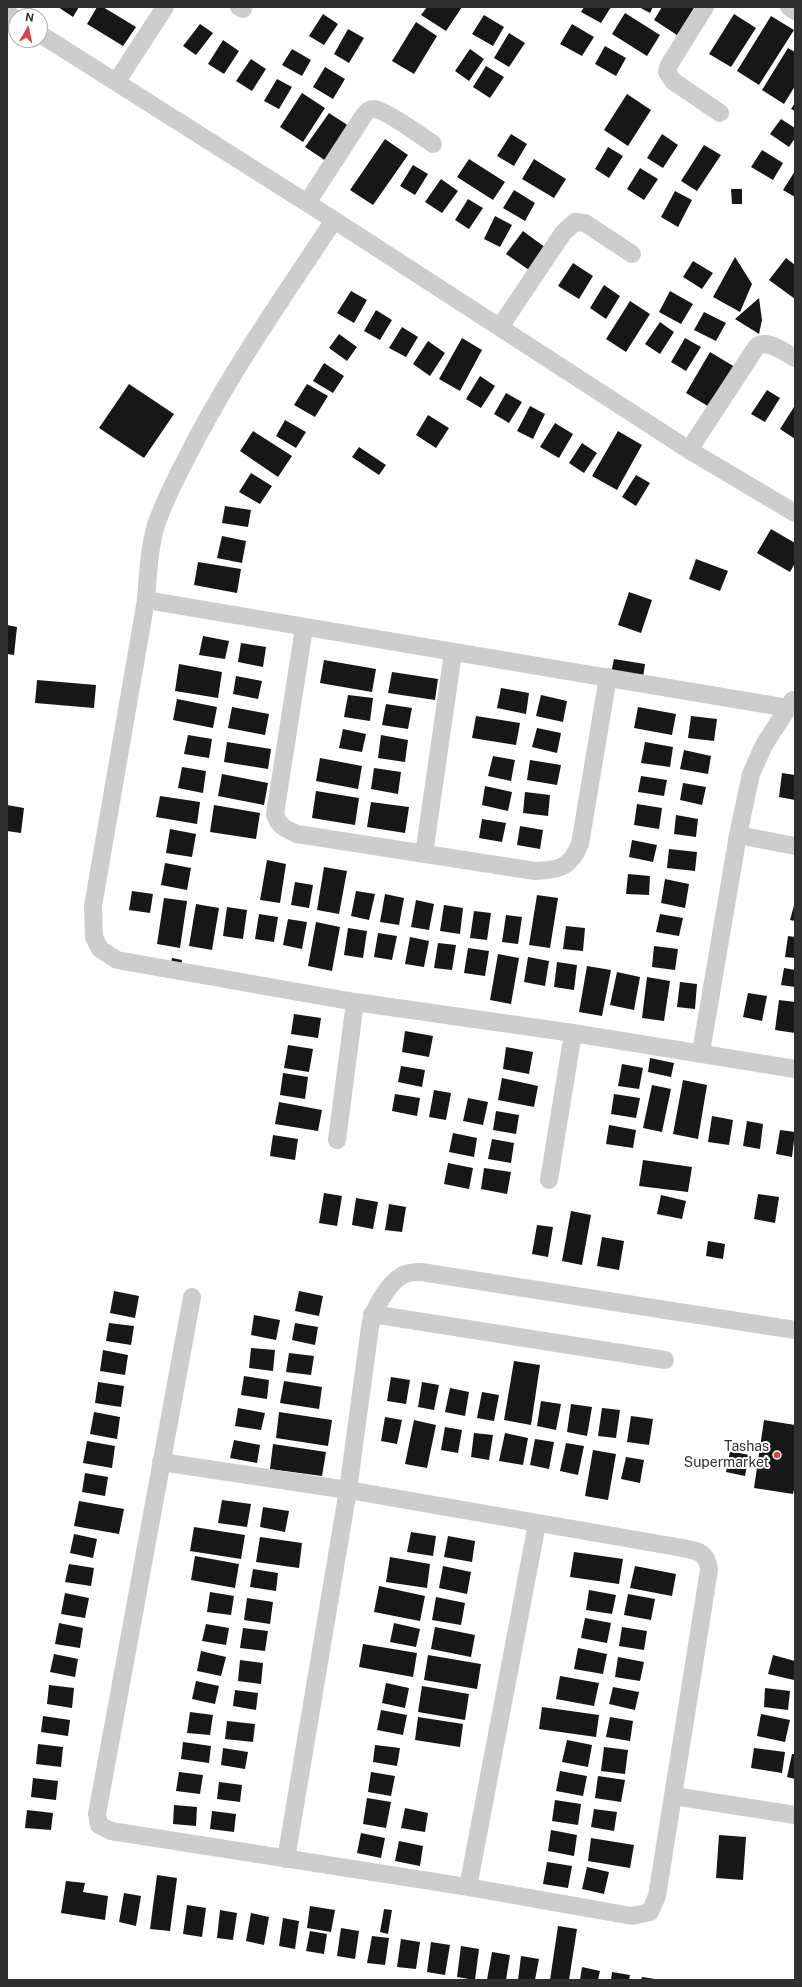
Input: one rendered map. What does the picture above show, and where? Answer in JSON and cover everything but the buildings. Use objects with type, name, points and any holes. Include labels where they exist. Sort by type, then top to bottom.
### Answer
[{"type":"street","points":[[117,81],[165,7]]},
{"type":"street","points":[[704,7],[669,66],[667,72],[673,81],[720,112]]},
{"type":"street","points":[[789,7],[795,11]]},
{"type":"street","points":[[48,39],[117,81],[334,220],[689,450],[795,513]]},
{"type":"street","points":[[307,203],[364,115],[371,109],[375,109],[392,118],[434,144]]},
{"type":"street","points":[[334,220],[233,375],[200,431],[174,484],[156,526],[150,553],[146,600],[93,906],[94,937],[100,949],[117,960],[355,1002],[701,1052],[795,1069]]},
{"type":"street","points":[[500,327],[563,233],[576,222],[585,223],[632,254]]},
{"type":"street","points":[[689,450],[757,346],[764,344],[771,345],[795,358]]},
{"type":"street","points":[[146,600],[453,653],[792,703],[764,745],[751,774],[738,835],[701,1052]]},
{"type":"street","points":[[304,628],[276,809],[277,823],[297,834],[535,871],[552,870],[566,865],[575,856],[580,844],[608,677]]},
{"type":"street","points":[[424,854],[453,653]]},
{"type":"street","points":[[738,835],[795,846]]},
{"type":"street","points":[[336,1140],[355,1002]]},
{"type":"street","points":[[549,1180],[573,1033]]},
{"type":"street","points":[[286,1859],[348,1490],[372,1314],[376,1306],[396,1280],[408,1274],[421,1272],[795,1330]]},
{"type":"street","points":[[160,1462],[348,1490],[677,1547],[702,1553],[706,1557],[709,1570],[674,1796],[657,1896],[653,1908],[645,1915],[632,1916],[468,1887],[111,1831],[102,1828],[98,1821],[97,1814],[160,1462],[192,1297]]},
{"type":"street","points":[[372,1314],[665,1360]]},
{"type":"street","points":[[468,1887],[538,1524]]},
{"type":"street","points":[[674,1796],[795,1815]]},
{"type":"place","name":"Tashas Supermarket","points":[[777,1455]]}]
